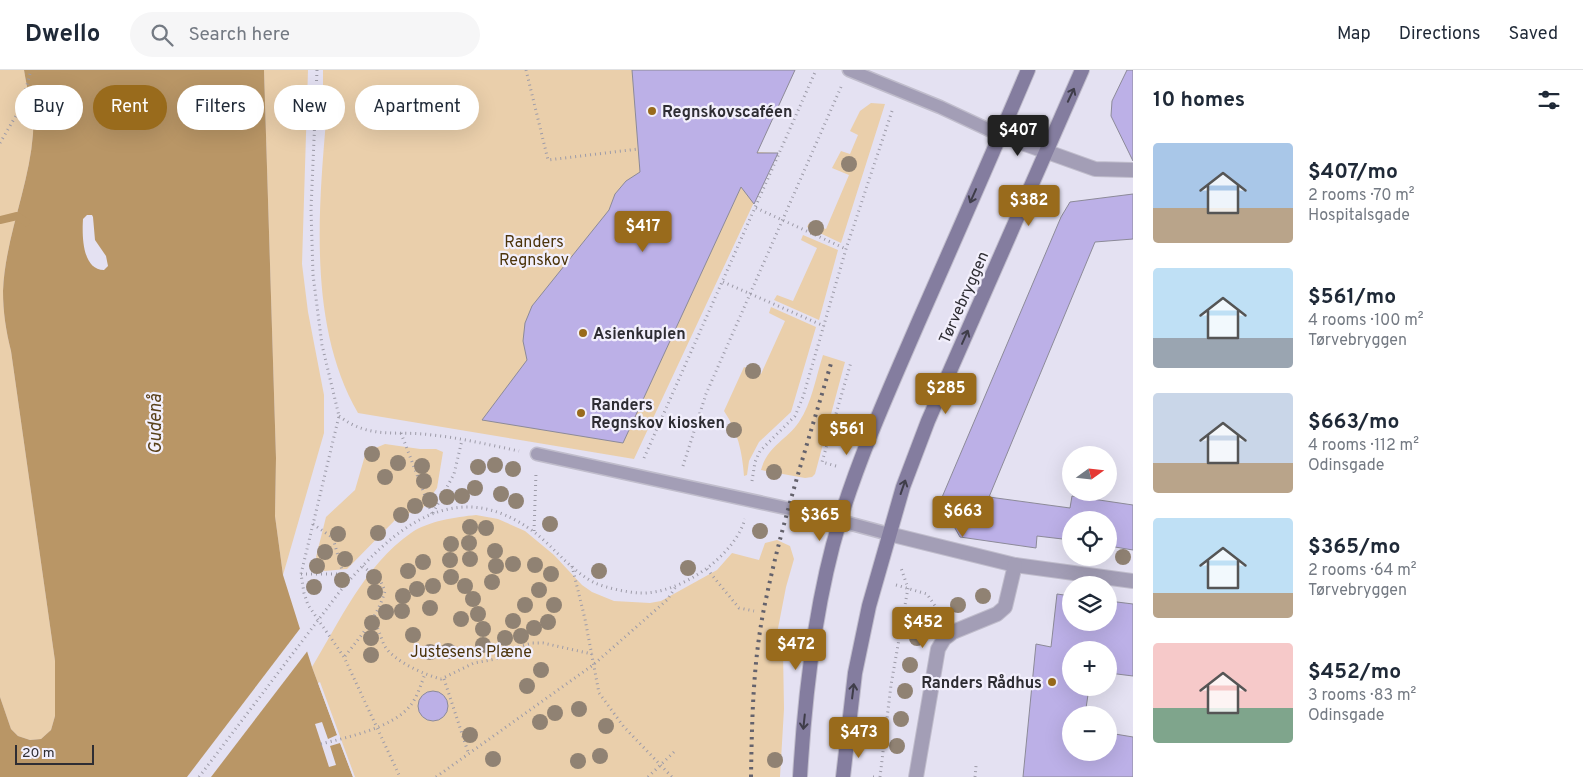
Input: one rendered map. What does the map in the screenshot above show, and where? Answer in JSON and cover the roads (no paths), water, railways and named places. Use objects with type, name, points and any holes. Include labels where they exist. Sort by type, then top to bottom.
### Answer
[{"type":"main road","name":"Tørvebryggen","points":[[800,777],[804,722],[816,629],[840,521],[856,472],[884,402],[1028,70]]},
{"type":"main road","name":"Tørvebryggen","points":[[843,777],[855,673],[876,580],[903,488],[928,421],[1082,70]]},
{"type":"street","points":[[1000,135],[1095,168],[1133,170]]},
{"type":"street","points":[[889,534],[1015,565],[1133,581]]},
{"type":"street","points":[[916,777],[938,649],[944,639],[953,632],[997,614],[1005,607],[1015,565]]},
{"type":"lane","points":[[849,70],[1000,135]]},
{"type":"lane","points":[[537,454],[749,500],[889,534]]},
{"type":"water","name":"Gudenå","points":[[24,70],[264,70],[276,458],[275,516],[283,575],[312,667],[353,777],[0,777],[0,697],[11,729],[18,736],[30,740],[41,739],[51,730],[55,716],[55,661],[11,351],[5,321],[3,291],[5,271],[12,232],[31,154],[33,130],[83,130],[83,85],[27,85]],"holes":[[[87,215],[92,215],[95,240],[106,256],[108,266],[104,270],[91,264],[87,258],[83,242],[83,219]]]},
{"type":"waterway","points":[[0,220],[17,216],[26,222]]},
{"type":"railway","points":[[751,777],[754,687],[762,621],[788,509],[832,360]]},
{"type":"place","name":"Regnskovscaféen","points":[[652,111]]},
{"type":"place","name":"Asienkuplen","points":[[583,333]]},
{"type":"place","name":"Randers Regnskov kiosken","points":[[581,413]]},
{"type":"place","name":"Randers Rådhus","points":[[1052,682]]},
{"type":"park label","name":"Randers Regnskov","points":[[534,250]]},
{"type":"park label","name":"Justesens Plæne","points":[[471,651]]}]
